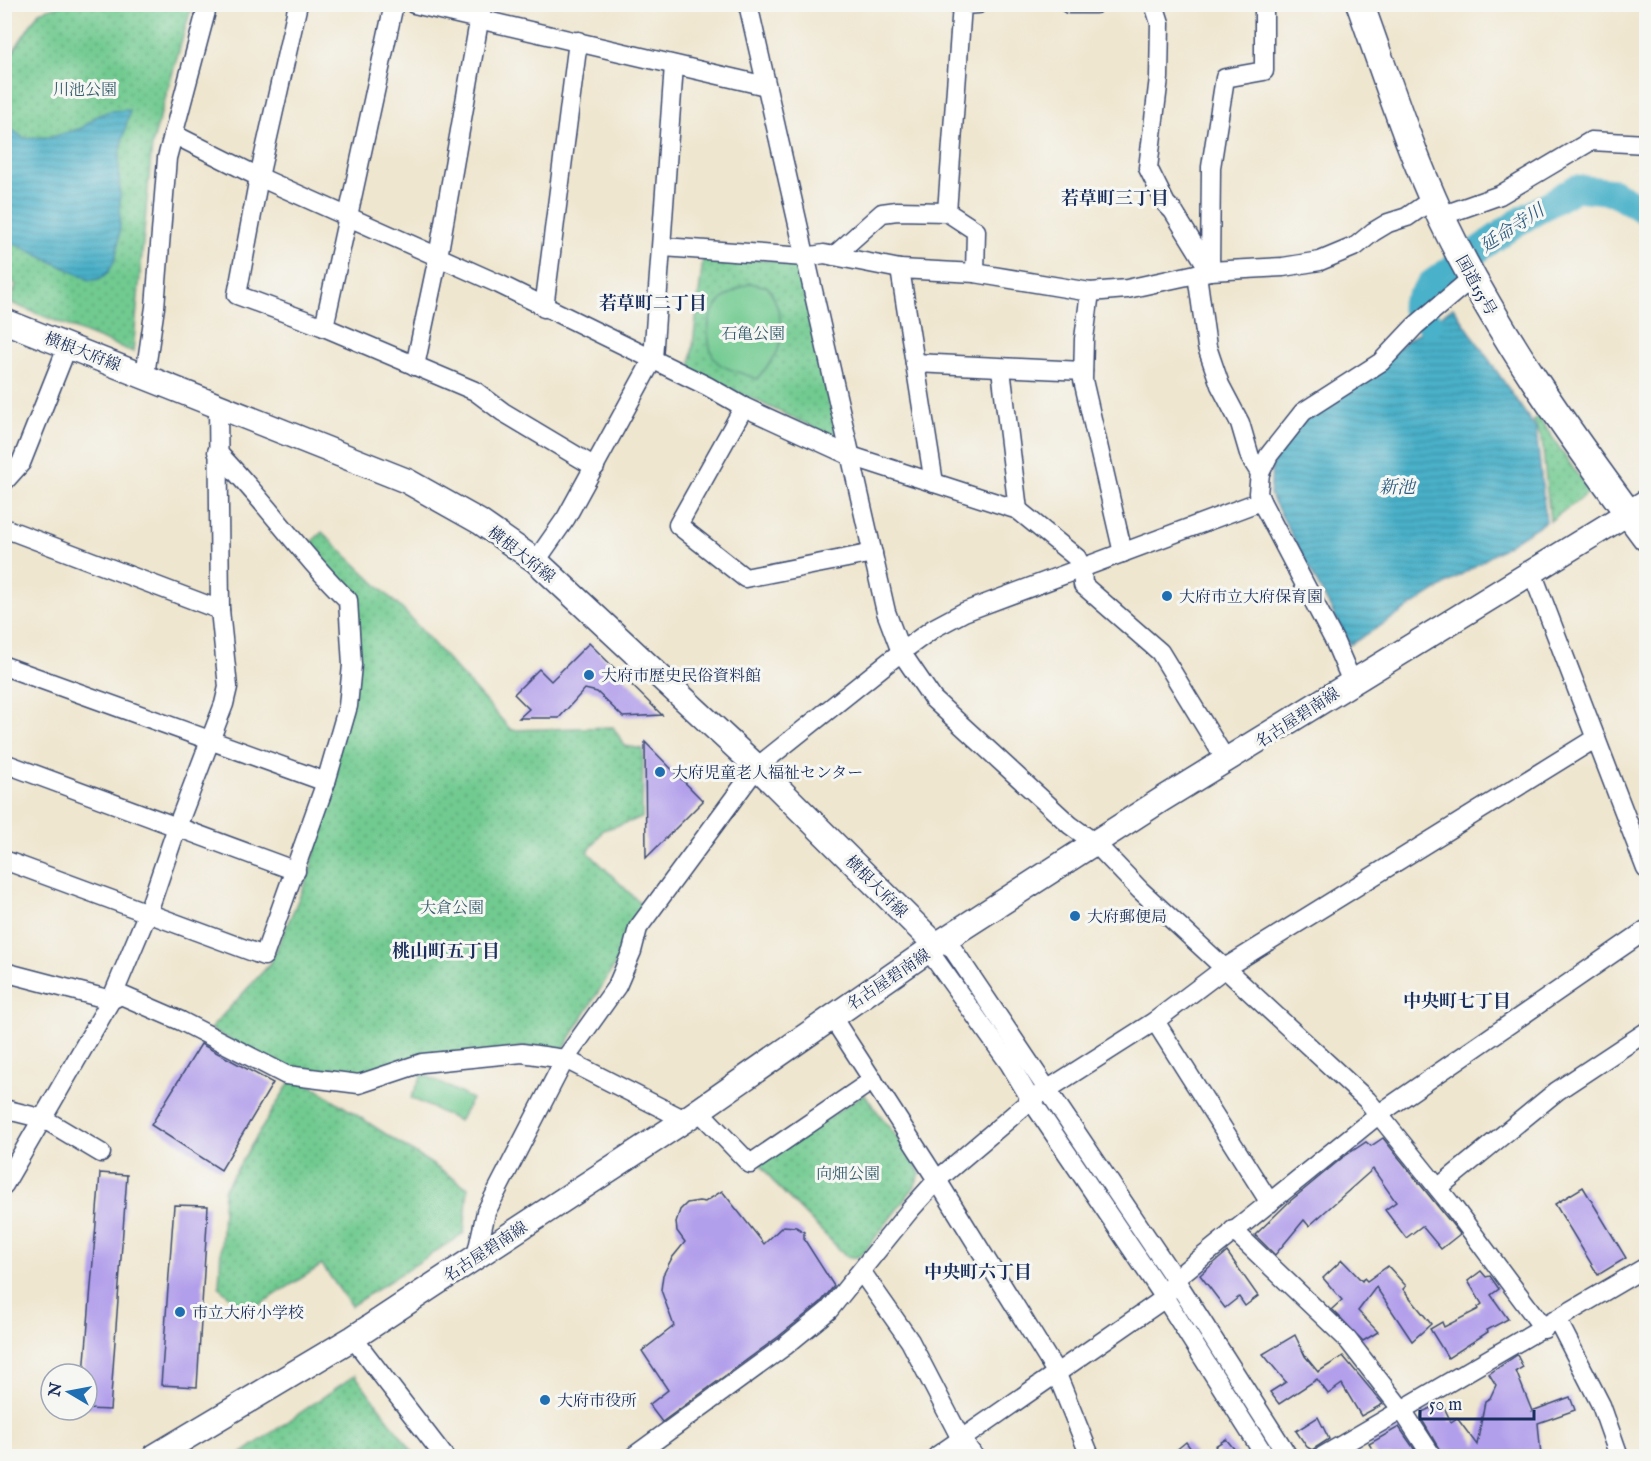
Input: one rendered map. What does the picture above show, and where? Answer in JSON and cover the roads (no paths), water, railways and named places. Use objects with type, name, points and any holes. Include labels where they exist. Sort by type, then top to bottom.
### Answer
[{"type":"highway","name":"国道155号","points":[[1360,4],[1402,123],[1437,208],[1457,249],[1546,400],[1638,508],[1647,537]]},
{"type":"main road","name":"横根大府線","points":[[4,321],[145,375],[407,481],[480,522],[536,561],[756,767],[937,945]]},
{"type":"main road","name":"名古屋碧南線","points":[[155,1456],[352,1338],[692,1116],[937,945],[1095,843],[1227,762],[1352,681],[1638,508]]},
{"type":"street","points":[[145,375],[155,307],[167,158],[208,4]]},
{"type":"street","points":[[298,4],[259,177],[237,295],[324,327],[475,391],[503,412],[595,467]]},
{"type":"street","points":[[324,327],[394,4]]},
{"type":"street","points":[[414,4],[481,12],[578,41],[766,86]]},
{"type":"street","points":[[747,4],[886,612],[901,652],[933,699],[1070,825],[1095,843],[1140,890],[1367,1100],[1551,1325],[1601,1405],[1618,1447],[1619,1456]]},
{"type":"street","points":[[946,4],[978,4]]},
{"type":"street","points":[[1069,4],[1095,4]]},
{"type":"street","points":[[1154,4],[1160,23],[1159,78],[1148,168],[1204,272]]},
{"type":"street","points":[[1260,473],[1250,457],[1240,423],[1220,385],[1207,348],[1204,272],[1211,166],[1226,78],[1264,71],[1264,4]]},
{"type":"street","points":[[947,212],[962,5]]},
{"type":"street","points":[[415,366],[438,257],[481,12]]},
{"type":"street","points":[[544,308],[578,41]]},
{"type":"street","points":[[536,561],[566,518],[653,359],[663,247],[674,65]]},
{"type":"street","points":[[173,134],[259,177],[348,215],[653,359],[744,407],[851,456],[1017,510],[1077,558],[1082,568],[1083,585],[1160,652],[1227,762]]},
{"type":"street","points":[[663,247],[805,257],[824,254],[900,269],[975,273],[1090,292],[1127,289],[1204,272],[1283,267],[1320,261],[1356,246],[1380,227],[1407,217],[1437,208],[1500,195],[1591,141],[1647,144]]},
{"type":"street","points":[[834,256],[882,213],[947,212],[976,231],[975,273]]},
{"type":"street","points":[[900,269],[934,483]]},
{"type":"street","points":[[1352,681],[1334,640],[1261,501],[1258,494],[1260,473],[1269,455],[1303,412],[1381,362],[1421,320],[1473,276]]},
{"type":"street","points":[[1090,292],[1083,371],[1088,407],[1124,553]]},
{"type":"street","points":[[4,482],[21,463],[68,345]]},
{"type":"street","points":[[915,363],[1001,369],[1083,371]]},
{"type":"street","points":[[1001,369],[1017,510]]},
{"type":"street","points":[[4,1185],[111,1000],[148,912],[228,687],[220,610],[218,404]]},
{"type":"street","points":[[744,407],[678,525],[745,578],[873,553]]},
{"type":"street","points":[[4,860],[264,956],[326,782],[348,706],[352,665],[348,600],[303,554],[237,471],[217,452]]},
{"type":"street","points":[[476,1257],[486,1212],[565,1059],[617,986],[632,951],[638,928],[756,767],[901,652],[934,628],[964,612],[1261,501]]},
{"type":"street","points":[[4,528],[220,610]]},
{"type":"street","points":[[1532,572],[1647,869]]},
{"type":"street","points":[[4,666],[326,782]]},
{"type":"street","points":[[634,1456],[830,1310],[938,1180],[1031,1101],[1155,1021],[1225,968],[1596,738]]},
{"type":"street","points":[[4,763],[296,871]]},
{"type":"street","points":[[937,1456],[1164,1298],[1174,1279],[1379,1114],[1647,930]]},
{"type":"street","points":[[937,945],[1047,1090],[1174,1279],[1288,1456]]},
{"type":"street","points":[[937,945],[1031,1101],[1164,1298],[1265,1456]]},
{"type":"street","points":[[4,972],[111,1000],[121,995],[171,1016],[286,1075],[359,1084],[422,1063],[522,1053],[565,1059],[692,1116],[750,1164],[873,1080]]},
{"type":"street","points":[[832,1017],[938,1180],[1056,1372],[1090,1456]]},
{"type":"street","points":[[1155,1021],[1270,1203]]},
{"type":"street","points":[[1438,1188],[1557,1091],[1647,1032]]},
{"type":"street","points":[[4,1109],[44,1119],[100,1153]]},
{"type":"street","points":[[1233,1230],[1332,1323],[1402,1410],[1432,1456]]},
{"type":"street","points":[[1323,1456],[1647,1267]]},
{"type":"street","points":[[861,1271],[910,1341],[961,1439],[974,1456]]},
{"type":"street","points":[[352,1338],[444,1456]]},
{"type":"water","points":[[130,110],[119,158],[120,213],[117,251],[112,267],[103,277],[90,280],[5,239],[5,125],[24,138],[52,137],[82,128],[97,116],[110,111]]},
{"type":"water","name":"新池","points":[[1453,307],[1536,429],[1546,521],[1350,645],[1270,494],[1272,467],[1282,443],[1319,406]]},
{"type":"waterway","name":"延命寺川","points":[[1430,324],[1414,306],[1430,284],[1515,224],[1576,188],[1614,192],[1646,212]]},
{"type":"place","name":"大府市立大府保育園","points":[[1167,596]]},
{"type":"place","name":"大府市歴史民俗資料館","points":[[589,675]]},
{"type":"place","name":"大府児童老人福祉センター","points":[[660,772]]},
{"type":"place","name":"大府郵便局","points":[[1075,916]]},
{"type":"place","name":"市立大府小学校","points":[[180,1312]]},
{"type":"place","name":"大府市役所","points":[[545,1400]]},
{"type":"district","name":"若草町三丁目","points":[[1115,198]]},
{"type":"district","name":"若草町二丁目","points":[[653,303]]},
{"type":"district","name":"桃山町五丁目","points":[[446,951]]},
{"type":"district","name":"中央町七丁目","points":[[1457,1001]]},
{"type":"district","name":"中央町六丁目","points":[[978,1272]]},
{"type":"park label","name":"川池公園","points":[[85,89]]},
{"type":"park label","name":"石亀公園","points":[[753,333]]},
{"type":"park label","name":"大倉公園","points":[[452,907]]},
{"type":"park label","name":"向畑公園","points":[[848,1173]]}]
